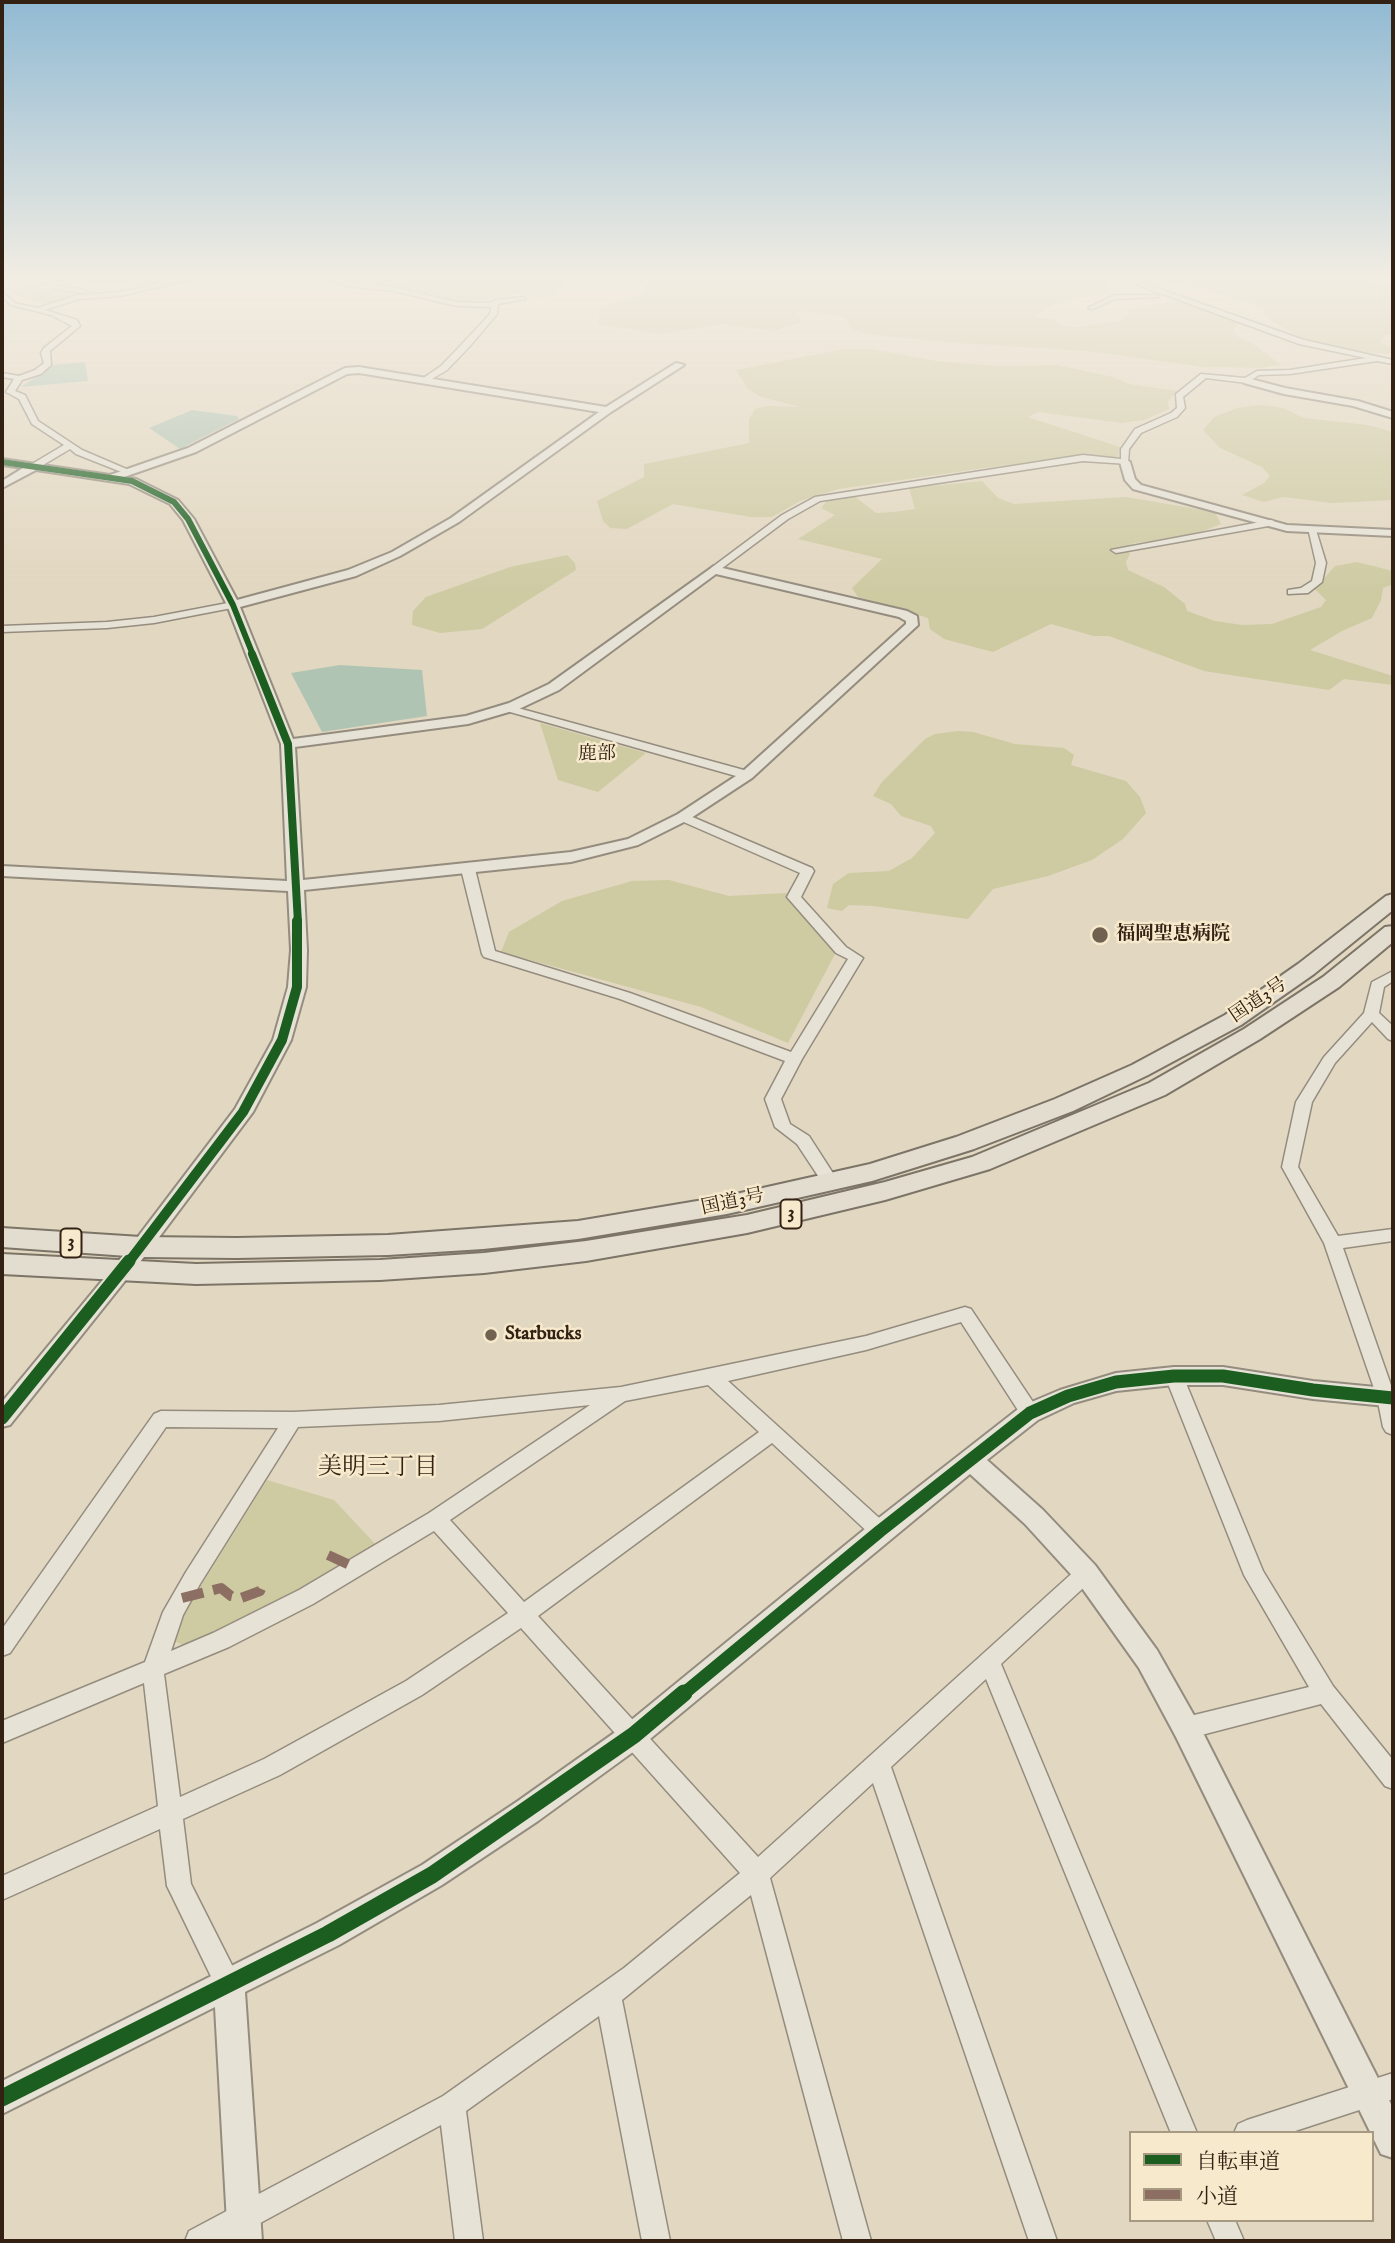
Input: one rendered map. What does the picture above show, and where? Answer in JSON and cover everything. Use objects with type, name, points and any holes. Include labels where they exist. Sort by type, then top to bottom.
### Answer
[{"type":"highway","name":"国道3号","points":[[2,1238],[141,1247],[388,1245],[483,1239],[592,1228],[727,1205],[872,1172],[965,1143],[1107,1088],[1233,1020],[1327,954],[1393,900]]},
{"type":"highway","name":"国道3号","points":[[2,1264],[196,1273],[380,1270],[484,1263],[586,1251],[747,1224],[885,1191],[981,1163],[1157,1089],[1252,1034],[1320,989],[1393,932]]},
{"type":"street","points":[[2,1418],[124,1269],[243,1112],[282,1040],[297,987],[299,950],[288,744],[233,605],[188,519],[174,502],[79,452],[35,422],[22,397],[10,392],[16,383]]},
{"type":"street","points":[[2,462],[120,474],[163,462],[192,450],[322,383]]},
{"type":"street","points":[[436,383],[608,410]]},
{"type":"street","points":[[2,629],[72,628],[131,623],[233,605],[341,576],[396,554],[456,520],[608,410],[651,383]]},
{"type":"street","points":[[1193,383],[1179,396],[1181,408],[1174,415],[1138,432],[1125,449],[1130,480],[1137,487],[1271,523],[1311,530],[1393,533]]},
{"type":"street","points":[[1253,383],[1354,403],[1393,415]]},
{"type":"street","points":[[2,485],[70,445]]},
{"type":"street","points":[[288,744],[468,720],[507,708],[554,687],[785,517],[818,499],[1083,458],[1125,462]]},
{"type":"street","points":[[1116,550],[1271,523]]},
{"type":"street","points":[[1292,592],[1304,591],[1317,582],[1321,563],[1311,530]]},
{"type":"street","points":[[2,871],[294,886],[571,857],[633,842],[684,817],[747,775],[912,625],[913,619],[903,614],[714,570]]},
{"type":"street","points":[[507,708],[747,775]]},
{"type":"street","points":[[684,817],[807,871],[794,897],[841,950],[856,958],[794,1059],[773,1099],[783,1127],[803,1140],[830,1181]]},
{"type":"street","points":[[468,869],[489,954],[625,996],[794,1059]]},
{"type":"street","points":[[1393,975],[1377,985],[1371,1014],[1323,1071],[1304,1102],[1290,1167],[1333,1243],[1390,1397],[1393,1427]]},
{"type":"street","points":[[1371,1014],[1386,1026],[1393,1036]]},
{"type":"street","points":[[1333,1243],[1393,1235]]},
{"type":"street","points":[[2,1646],[161,1419],[293,1420],[439,1413],[621,1394],[866,1343],[964,1314],[1030,1413]]},
{"type":"street","points":[[2,2098],[229,1986],[432,1875],[634,1735],[880,1531],[1030,1413],[1068,1396],[1116,1382],[1174,1376],[1223,1376],[1313,1390],[1390,1397]]},
{"type":"street","points":[[1174,1376],[1254,1575],[1325,1693],[1393,1778]]},
{"type":"street","points":[[712,1377],[770,1434],[880,1531]]},
{"type":"street","points":[[2,1732],[153,1670],[306,1597],[436,1519],[621,1394]]},
{"type":"street","points":[[244,2229],[229,1986],[179,1886],[153,1670],[182,1598],[293,1420]]},
{"type":"street","points":[[2,1888],[272,1767],[414,1688],[523,1615],[770,1434]]},
{"type":"street","points":[[970,1460],[1034,1517],[1086,1573],[1148,1659],[1381,2090],[1393,2142]]},
{"type":"street","points":[[436,1519],[757,1874],[857,2241]]},
{"type":"street","points":[[199,2241],[244,2229],[452,2105],[608,1995],[757,1874],[1086,1573]]},
{"type":"street","points":[[989,1661],[1183,2131]]},
{"type":"street","points":[[1186,1728],[1325,1693]]},
{"type":"street","points":[[878,1763],[1043,2241]]},
{"type":"street","points":[[608,1995],[656,2241]]},
{"type":"street","points":[[1253,2131],[1381,2090]]},
{"type":"street","points":[[452,2105],[469,2241]]},
{"type":"street","points":[[1222,2222],[1230,2241]]},
{"type":"shaded area","points":[[27,383],[69,383],[21,387]]},
{"type":"shaded area","points":[[744,383],[1126,383],[1178,391],[1168,401],[1169,409],[1144,420],[1121,423],[1038,412],[1028,417],[1120,447],[1118,457],[999,466],[838,489],[800,501],[772,517],[751,517],[673,504],[627,529],[610,528],[603,521],[597,501],[644,477],[644,464],[749,443],[749,419],[755,409],[768,406],[801,407],[761,397],[748,389]]},
{"type":"shaded area","points":[[1261,405],[1283,408],[1304,418],[1368,425],[1393,432],[1393,500],[1332,503],[1283,497],[1264,502],[1242,495],[1264,483],[1270,476],[1262,467],[1220,448],[1203,430],[1214,417],[1237,408]]},
{"type":"shaded area","points":[[192,410],[237,416],[239,419],[180,449],[149,428]]},
{"type":"shaded area","points":[[982,481],[998,498],[1014,504],[1126,497],[1215,512],[1221,524],[1188,537],[1134,543],[1127,548],[1130,554],[1126,562],[1128,570],[1164,587],[1185,604],[1187,611],[1215,621],[1242,625],[1272,624],[1321,607],[1326,600],[1315,589],[1335,566],[1357,562],[1393,571],[1393,584],[1383,588],[1381,600],[1372,618],[1342,631],[1310,650],[1393,676],[1393,685],[1344,679],[1329,690],[1204,671],[1109,636],[1094,636],[1051,624],[993,652],[944,639],[930,629],[928,618],[858,597],[852,588],[882,559],[798,539],[835,515],[821,508],[827,501],[854,496],[876,513],[894,512],[915,509],[909,488]]},
{"type":"shaded area","points":[[567,555],[575,563],[576,570],[482,629],[440,633],[412,625],[413,611],[426,597],[510,567]]},
{"type":"shaded area","points":[[340,665],[422,670],[427,716],[322,732],[291,673]]},
{"type":"shaded area","points":[[540,723],[646,753],[598,792],[558,780]]},
{"type":"shaded area","points":[[973,732],[1015,744],[1064,748],[1074,755],[1071,765],[1126,781],[1140,797],[1146,813],[1123,839],[1092,860],[1048,876],[993,889],[968,919],[873,906],[849,905],[842,911],[827,908],[833,884],[849,873],[889,871],[912,858],[935,833],[931,826],[901,816],[891,804],[873,796],[882,782],[925,739],[935,734]]},
{"type":"shaded area","points":[[669,880],[729,896],[786,893],[825,932],[835,954],[788,1043],[701,1007],[501,952],[509,932],[562,901],[632,881]]},
{"type":"shaded area","points":[[267,1480],[334,1500],[377,1546],[239,1621],[183,1645],[174,1641],[184,1613]]},
{"type":"marked path","points":[[328,1555],[356,1568]]},
{"type":"marked path","points":[[182,1598],[221,1588],[231,1596],[241,1598],[260,1591],[263,1584]]},
{"type":"cycle path","points":[[2,462],[132,481],[174,502],[188,519],[233,605],[288,744],[299,950],[297,987],[282,1040],[243,1112],[141,1247],[2,1418]]},
{"type":"cycle path","points":[[2,2098],[328,1934],[432,1875],[634,1735],[880,1531],[1030,1413],[1068,1396],[1116,1382],[1174,1376],[1223,1376],[1313,1390],[1393,1398]]},
{"type":"place","name":"福岡聖恵病院","points":[[1100,935]]},
{"type":"place","name":"Starbucks","points":[[491,1335]]},
{"type":"district","name":"鹿部","points":[[597,755]]},
{"type":"district","name":"美明三丁目","points":[[378,1469]]}]
